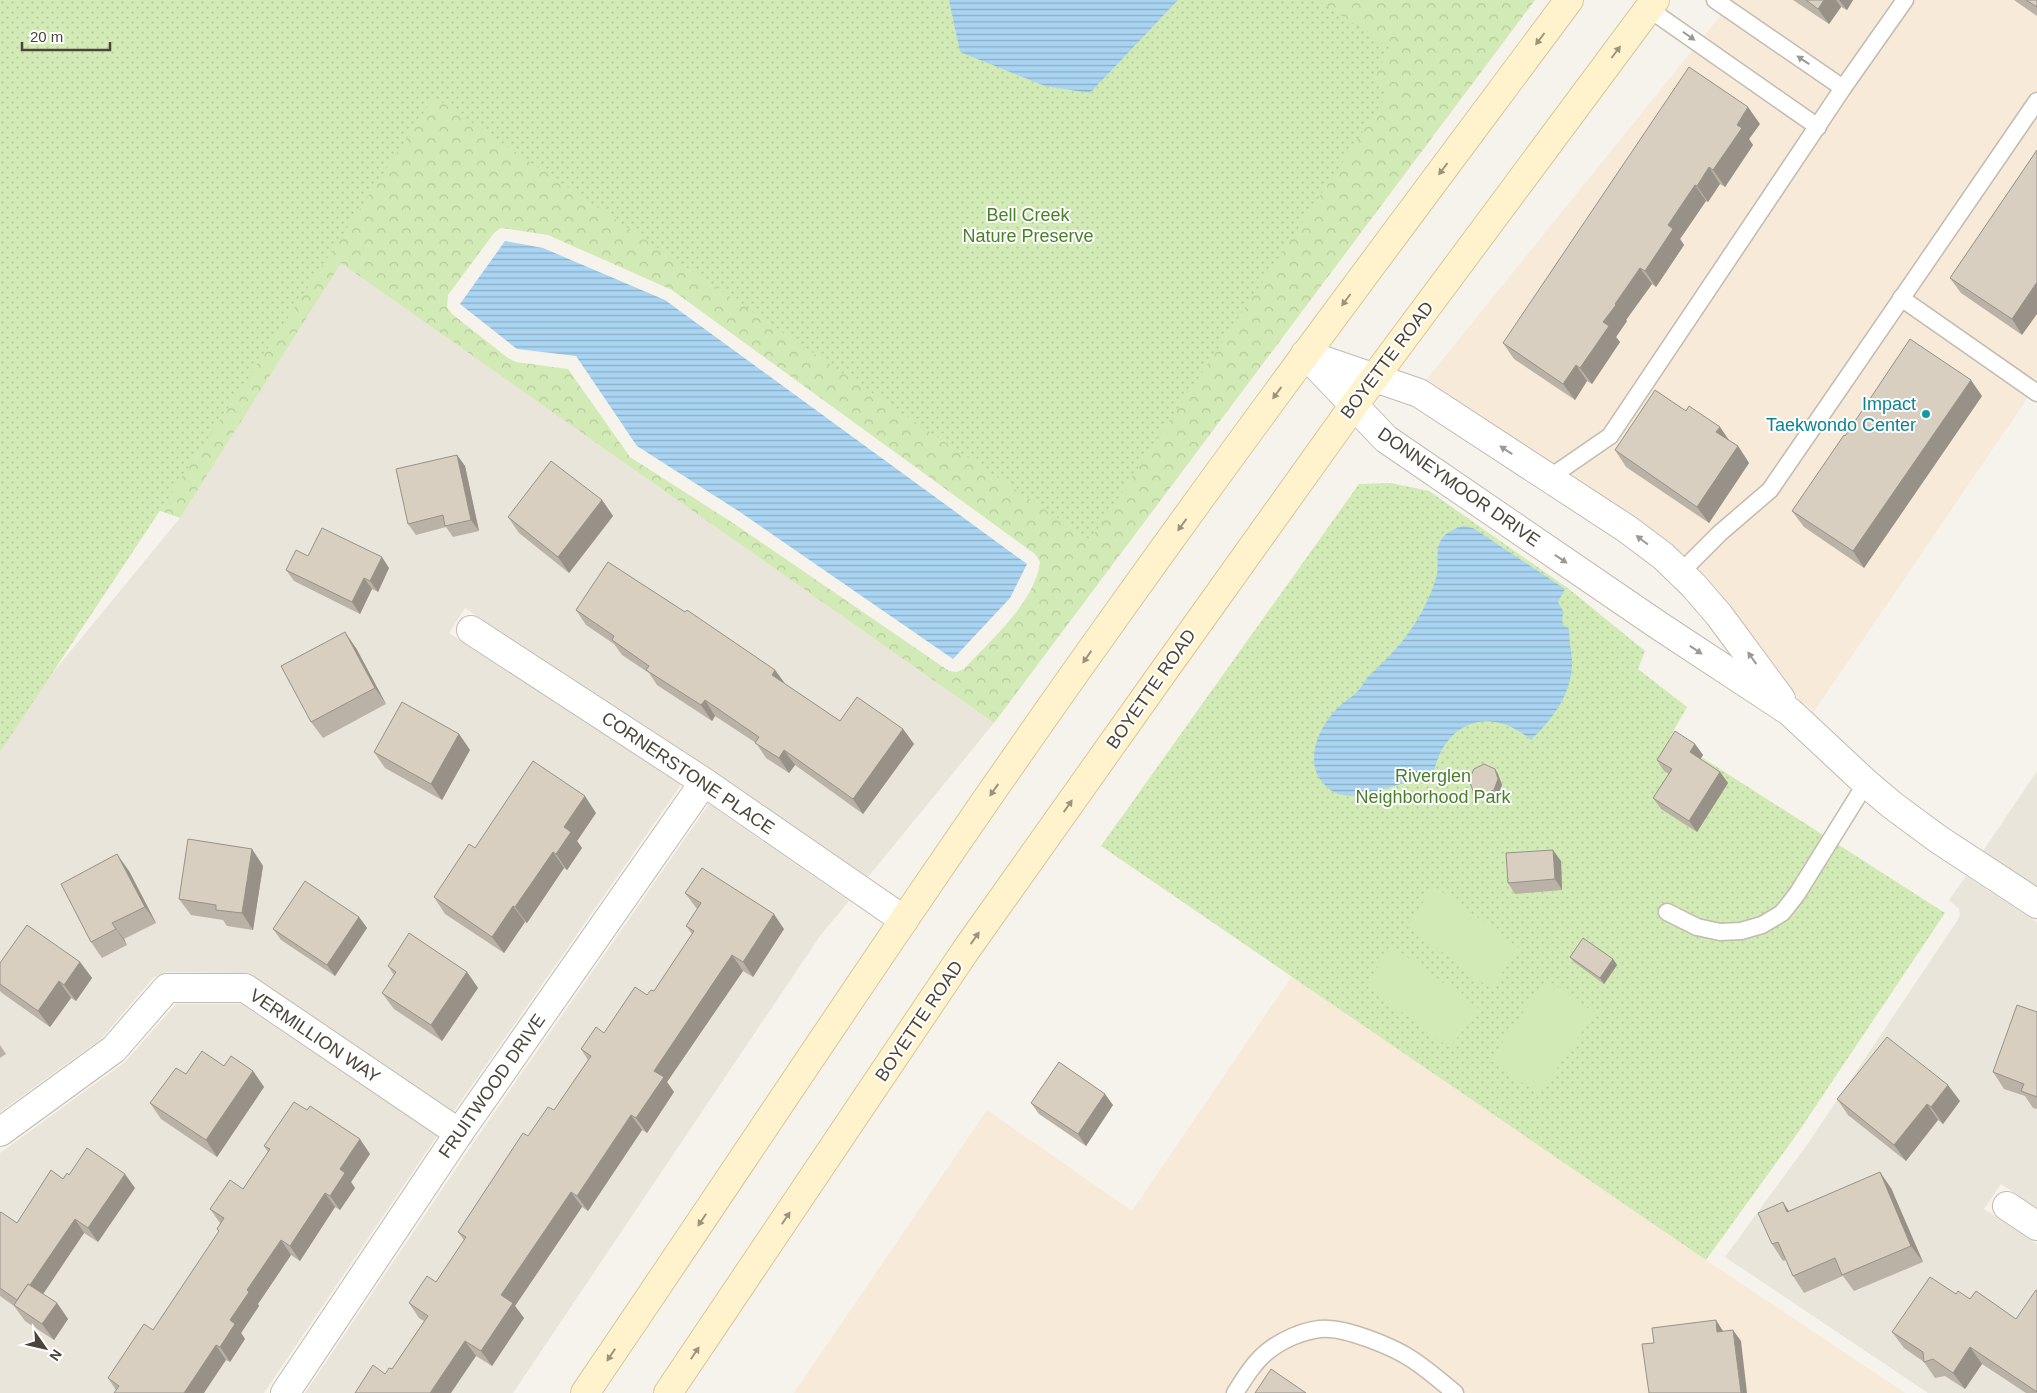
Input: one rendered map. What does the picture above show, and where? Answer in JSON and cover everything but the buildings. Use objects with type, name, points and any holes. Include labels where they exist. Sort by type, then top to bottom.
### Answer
[{"type":"main road","points":[[585,1393],[904,920],[1102,635],[1306,354],[1569,0]]},
{"type":"main road","name":"BOYETTE ROAD","points":[[668,1393],[972,942],[1354,405],[1652,4]]},
{"type":"street","name":"DONNEYMOOR DRIVE","points":[[1306,354],[1419,393],[1627,529],[1664,556],[1719,615],[1790,712]]},
{"type":"street","name":"DONNEYMOOR DRIVE","points":[[1306,354],[1386,439],[1658,625],[1790,712],[1866,783],[1938,839],[2037,904]]},
{"type":"street","name":"CORNERSTONE PLACE","points":[[471,630],[704,782],[904,920]]},
{"type":"street","name":"FRUITWOOD DRIVE","points":[[285,1393],[460,1133],[704,782]]},
{"type":"street","name":"VERMILLION WAY","points":[[0,1132],[114,1050],[168,988],[244,988],[460,1133]]},
{"type":"street","points":[[2007,1206],[2037,1226]]},
{"type":"lane","points":[[1715,0],[1843,88]]},
{"type":"lane","points":[[1548,478],[1610,436],[1843,88],[1905,0]]},
{"type":"lane","points":[[1652,4],[1818,127]]},
{"type":"lane","points":[[1680,573],[1720,533],[1770,490],[2037,101]]},
{"type":"lane","points":[[1901,298],[2037,392]]},
{"type":"lane","points":[[1667,912],[1697,927],[1720,932],[1741,932],[1762,925],[1782,913],[1797,894],[1866,783]]},
{"type":"lane","points":[[1235,1393],[1251,1369],[1268,1351],[1296,1336],[1321,1328],[1337,1329],[1392,1348],[1414,1360],[1456,1393]]},
{"type":"shaded area","points":[[1733,0],[2037,0],[2037,384],[1813,713],[1811,711],[1813,709],[1801,702],[1731,606],[1704,574],[1674,546],[1636,517],[1426,380]]},
{"type":"shaded area","points":[[341,262],[994,723],[868,877],[698,760],[465,608],[449,633],[681,785],[454,1111],[253,976],[243,973],[166,972],[154,977],[102,1038],[0,1112],[0,737],[180,518]]},
{"type":"shaded area","points":[[2037,771],[2037,887],[1983,851]]},
{"type":"shaded area","points":[[709,804],[849,901],[820,936],[513,1393],[305,1393],[474,1142]]},
{"type":"shaded area","points":[[1966,876],[2037,922],[2037,1208],[2001,1184],[1984,1209],[2037,1244],[2037,1393],[1928,1393],[1725,1257],[1809,1142],[1957,921],[1960,914],[1959,909],[1949,900]]},
{"type":"shaded area","points":[[1292,976],[1706,1260],[1905,1393],[794,1393],[987,1110],[1132,1211]]},
{"type":"shaded area","points":[[176,1004],[241,1004],[437,1136],[264,1393],[0,1393],[0,1153],[125,1062]]},
{"type":"green space","name":"Bell Creek Nature Preserve","points":[[0,0],[1318,0],[1391,49],[1371,79],[1390,91],[1090,540],[434,97],[0,752]]},
{"type":"green space","name":"Bell Creek Nature Preserve","points":[[92,0],[1535,0],[994,723],[341,263],[180,518],[63,476]],"holes":[[[501,228],[548,235],[672,290],[1035,554],[1040,562],[1037,577],[1021,606],[1010,620],[964,669],[957,672],[949,671],[733,523],[630,457],[568,369],[516,362],[508,358],[452,314],[447,307],[448,295],[494,233]]]},
{"type":"green space","name":"Riverglen Neighborhood Park","points":[[1391,483],[1429,491],[1569,589],[1645,651],[1638,669],[1687,707],[1670,737],[1945,913],[1797,1134],[1706,1260],[1101,846],[1359,484]]},
{"type":"green space","points":[[1434,886],[1519,948],[1491,989],[1407,926]]},
{"type":"green space","points":[[1392,946],[1478,1008],[1450,1048],[1365,985]]},
{"type":"green space","points":[[1546,979],[1595,1013],[1539,1094],[1490,1060]]},
{"type":"water","points":[[949,0],[1178,0],[1090,93],[1045,86],[960,52]]},
{"type":"water","points":[[505,241],[543,248],[665,300],[1027,564],[1010,598],[953,659],[740,512],[637,446],[576,356],[517,349],[460,304]]},
{"type":"water","points":[[1463,526],[1473,528],[1565,589],[1558,602],[1563,611],[1562,624],[1569,629],[1572,660],[1569,683],[1565,694],[1554,714],[1531,740],[1514,729],[1498,722],[1482,722],[1468,725],[1455,733],[1445,746],[1437,762],[1432,781],[1419,780],[1361,795],[1347,796],[1335,792],[1324,784],[1318,776],[1315,767],[1315,747],[1322,728],[1336,709],[1357,692],[1412,628],[1427,602],[1437,574],[1438,548],[1441,540],[1448,533]]},
{"type":"place","name":"Impact Taekwondo Center","points":[[1926,414]]}]
